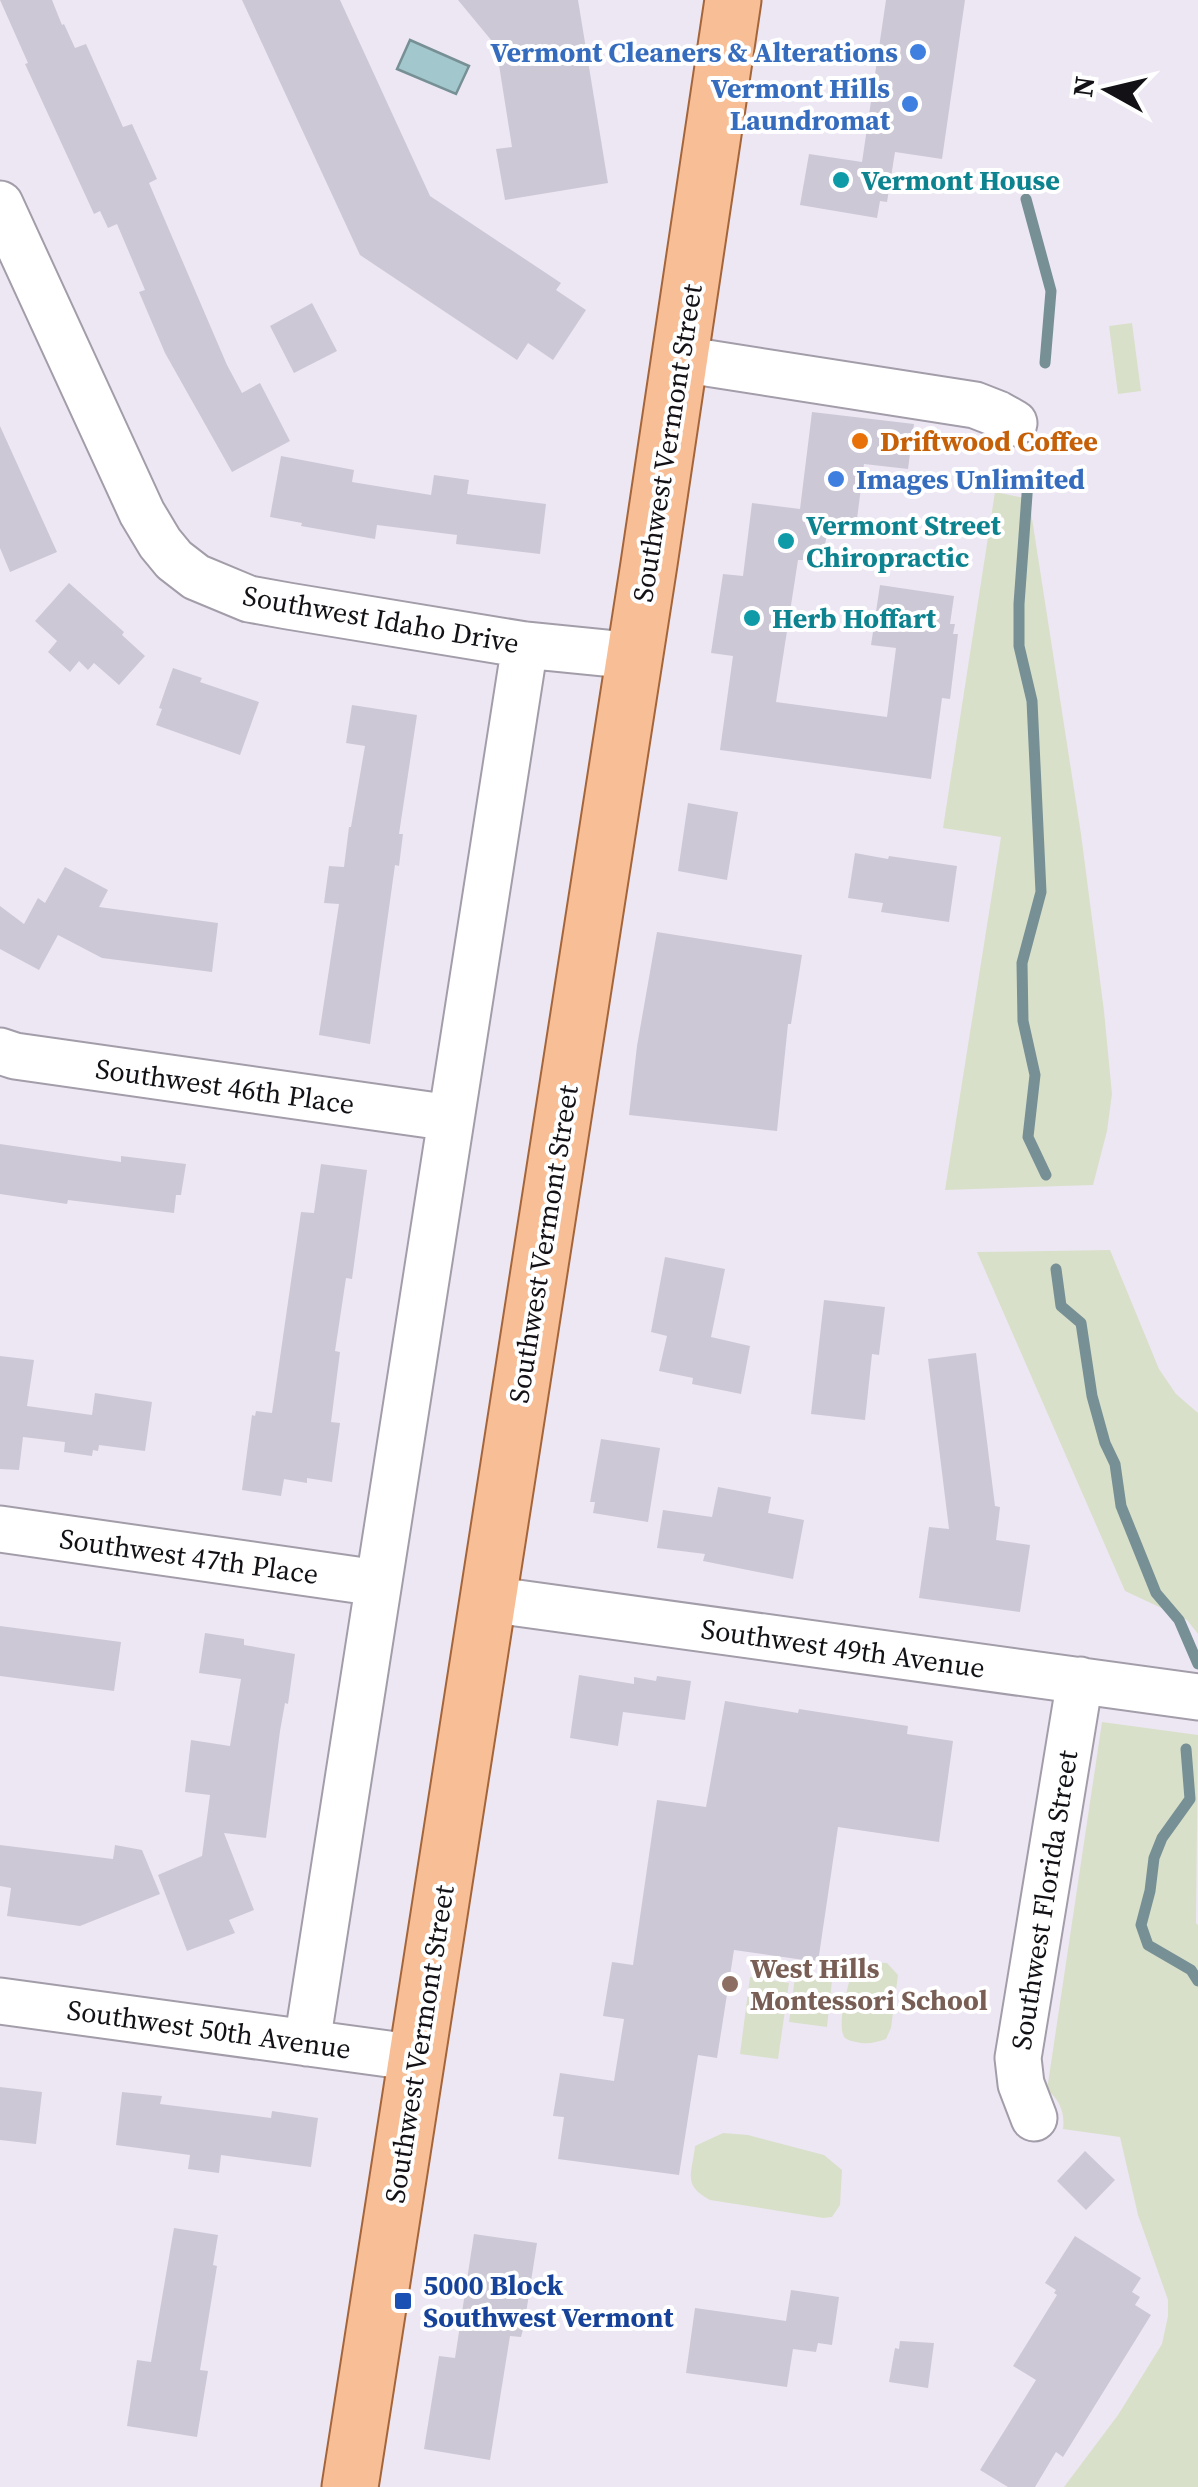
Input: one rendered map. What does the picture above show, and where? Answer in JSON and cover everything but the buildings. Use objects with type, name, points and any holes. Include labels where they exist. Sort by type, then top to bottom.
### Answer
[{"type":"main road","name":"Southwest Vermont Street","points":[[350,2487],[733,0]]},
{"type":"street","name":"Southwest Idaho Drive","points":[[0,204],[142,513],[174,560],[196,578],[249,599],[524,644],[635,656]]},
{"type":"street","points":[[680,359],[975,406],[1014,422]]},
{"type":"street","points":[[307,2043],[524,644]]},
{"type":"street","name":"Southwest 46th Place","points":[[0,1050],[15,1056],[450,1118]]},
{"type":"street","name":"Southwest 47th Place","points":[[0,1529],[378,1583]]},
{"type":"street","name":"Southwest 49th Avenue","points":[[488,1599],[1198,1697]]},
{"type":"street","name":"Southwest Florida Street","points":[[1034,2118],[1021,2084],[1018,2058],[1080,1680]]},
{"type":"street","name":"Southwest 50th Avenue","points":[[0,2000],[418,2058]]},
{"type":"shaded area","points":[[410,40],[469,66],[456,94],[397,69]]},
{"type":"shaded area","points":[[1132,323],[1141,391],[1118,394],[1109,326]]},
{"type":"shaded area","points":[[995,492],[1029,499],[1081,834],[1112,1094],[1093,1185],[945,1190],[1001,837],[943,828]]},
{"type":"shaded area","points":[[1110,1250],[1159,1369],[1176,1394],[1198,1413],[1198,1634],[1187,1620],[1125,1591],[977,1252]]},
{"type":"shaded area","points":[[1102,1722],[1198,1735],[1198,2487],[1064,2487],[1118,2415],[1162,2344],[1168,2316],[1168,2300],[1138,2215],[1120,2137],[1063,2129],[1061,2107],[1047,2090]]},
{"type":"shaded area","points":[[887,1963],[898,1975],[891,2028],[886,2039],[868,2043],[845,2038],[842,2032],[844,2001],[855,1964]]},
{"type":"shaded area","points":[[750,1977],[789,1983],[778,2059],[740,2054]]},
{"type":"shaded area","points":[[795,1977],[832,1981],[827,2027],[789,2022]]},
{"type":"shaded area","points":[[723,2133],[748,2135],[824,2155],[842,2170],[840,2205],[832,2217],[710,2200],[701,2195],[691,2178],[695,2146]]},
{"type":"waterway","points":[[1026,199],[1051,291],[1045,363]]},
{"type":"waterway","points":[[1028,481],[1019,646],[1032,701],[1041,892],[1022,963],[1023,1021],[1035,1075],[1028,1137],[1046,1175]]},
{"type":"waterway","points":[[1056,1269],[1061,1306],[1081,1323],[1092,1396],[1115,1464],[1121,1506],[1156,1593],[1179,1620],[1198,1664]]},
{"type":"waterway","points":[[1186,1749],[1190,1799],[1162,1838],[1154,1858],[1141,1925],[1148,1945],[1191,1970],[1198,1981]]},
{"type":"place","name":"Vermont Cleaners & Alterations","points":[[918,52]]},
{"type":"place","name":"Vermont Hills Laundromat","points":[[910,104]]},
{"type":"place","name":"Vermont House","points":[[841,180]]},
{"type":"place","name":"Driftwood Coffee","points":[[860,441]]},
{"type":"place","name":"Images Unlimited","points":[[836,479]]},
{"type":"place","name":"Vermont Street Chiropractic","points":[[786,541]]},
{"type":"place","name":"Herb Hoffart","points":[[752,618]]},
{"type":"place","name":"West Hills Montessori School","points":[[730,1984]]},
{"type":"place","name":"5000 Block Southwest Vermont","points":[[403,2301]]}]
